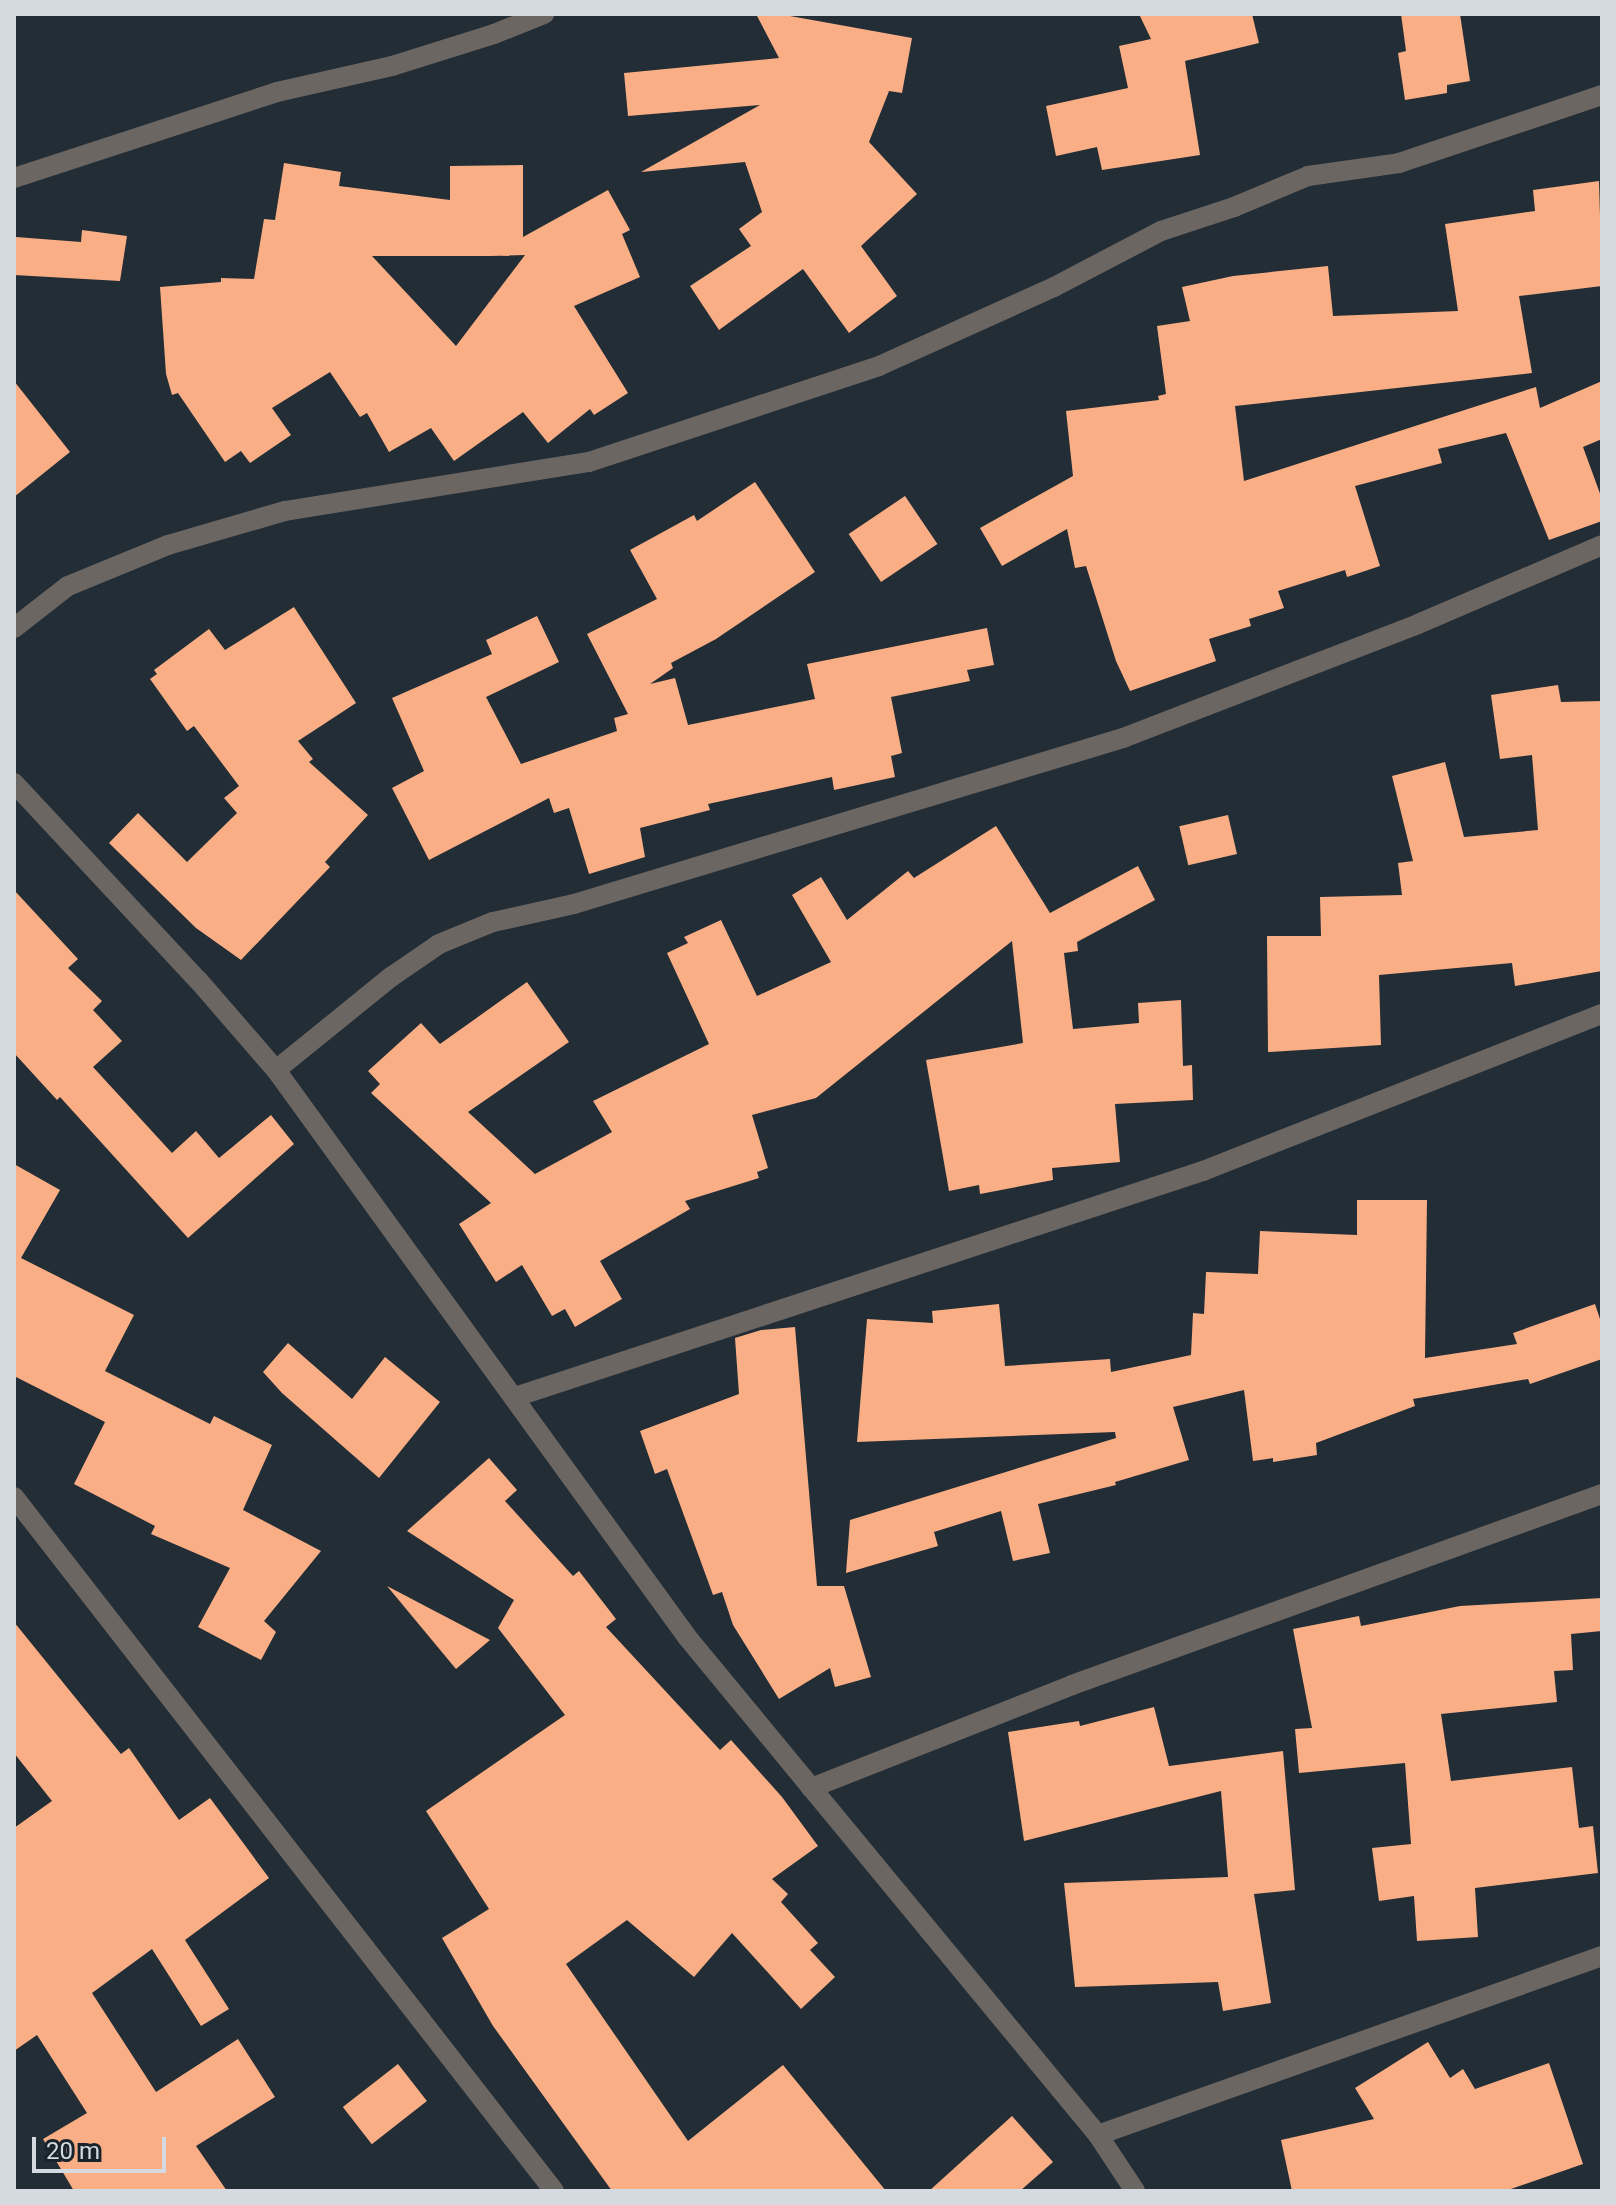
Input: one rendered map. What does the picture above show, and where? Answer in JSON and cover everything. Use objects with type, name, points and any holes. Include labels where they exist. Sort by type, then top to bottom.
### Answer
[{"type":"street","points":[[14,178],[277,92],[392,66],[494,34],[544,14]]},
{"type":"street","points":[[14,628],[68,586],[168,545],[285,511],[589,462],[879,366],[1054,287],[1161,231],[1234,207],[1308,176],[1399,163],[1602,95]]},
{"type":"street","points":[[276,1070],[427,952],[493,922],[574,904],[1123,738],[1418,624],[1602,545]]},
{"type":"street","points":[[14,783],[198,980],[276,1070],[687,1637],[1098,2135],[1135,2191]]},
{"type":"street","points":[[515,1397],[1203,1171],[1602,1014]]},
{"type":"street","points":[[811,1788],[1072,1685],[1602,1494]]},
{"type":"street","points":[[14,1497],[554,2191]]},
{"type":"street","points":[[1098,2135],[1602,1956]]},
{"type":"building","points":[[756,14],[779,14],[912,38],[902,93],[889,91],[869,142],[917,194],[861,246],[897,296],[849,333],[803,269],[719,330],[690,286],[751,246],[739,229],[762,212],[745,162],[641,172],[760,105],[628,116],[624,73],[779,58]]},
{"type":"building","points":[[1139,14],[1252,14],[1259,43],[1185,61],[1200,155],[1102,170],[1097,147],[1056,156],[1046,106],[1128,88],[1119,46],[1151,39]]},
{"type":"building","points":[[1401,14],[1460,14],[1470,81],[1447,85],[1447,93],[1405,100],[1398,53],[1406,51]]},
{"type":"building","points":[[284,163],[341,172],[339,186],[450,200],[450,166],[523,165],[523,237],[608,190],[630,230],[622,234],[640,277],[574,306],[628,393],[594,415],[590,409],[548,443],[523,412],[454,461],[431,428],[389,452],[367,413],[360,417],[330,372],[272,408],[291,435],[250,463],[241,451],[225,462],[178,393],[172,395],[166,374],[160,287],[221,282],[221,278],[254,279],[264,219],[275,220]],"holes":[[[525,255],[456,346],[372,256]]]},
{"type":"building","points":[[1599,181],[1602,286],[1519,296],[1532,373],[1235,406],[1244,481],[1536,387],[1540,408],[1602,381],[1602,439],[1583,447],[1602,499],[1602,521],[1549,540],[1506,433],[1438,449],[1442,463],[1355,486],[1380,566],[1347,577],[1345,570],[1278,591],[1284,608],[1249,619],[1251,626],[1209,639],[1216,661],[1130,691],[1116,661],[1086,566],[1075,568],[1067,529],[1002,566],[980,528],[1073,476],[1066,411],[1159,400],[1158,396],[1166,394],[1157,326],[1190,321],[1182,287],[1233,276],[1328,266],[1333,316],[1458,311],[1445,224],[1535,211],[1533,190]]},
{"type":"building","points":[[82,230],[127,236],[120,281],[14,275],[16,237],[81,242]]},
{"type":"building","points":[[14,381],[70,452],[14,497]]},
{"type":"building","points":[[755,482],[815,572],[716,639],[671,663],[673,668],[650,684],[675,678],[688,725],[815,699],[807,664],[987,628],[994,665],[967,670],[970,681],[891,697],[902,753],[891,756],[895,777],[834,790],[832,777],[708,804],[710,810],[640,828],[645,857],[589,874],[569,808],[554,813],[549,798],[429,860],[392,788],[424,771],[392,698],[492,654],[486,640],[537,616],[559,662],[486,697],[521,764],[617,731],[614,718],[628,714],[587,634],[657,599],[630,550],[694,515],[697,521]]},
{"type":"building","points":[[905,496],[937,544],[881,582],[849,534]]},
{"type":"building","points":[[294,607],[356,703],[298,741],[313,759],[309,762],[368,815],[325,862],[330,867],[241,960],[196,928],[109,843],[138,813],[187,862],[237,813],[224,798],[239,786],[194,726],[187,731],[150,679],[157,674],[154,670],[209,629],[225,650]]},
{"type":"building","points":[[1558,685],[1561,702],[1602,701],[1602,971],[1515,986],[1512,963],[1379,975],[1381,1045],[1268,1052],[1267,936],[1321,936],[1320,897],[1402,895],[1398,863],[1413,861],[1392,776],[1445,762],[1464,837],[1538,830],[1532,755],[1500,759],[1491,695]]},
{"type":"building","points":[[1228,815],[1237,854],[1188,865],[1179,826]]},
{"type":"building","points":[[996,826],[1050,913],[1138,866],[1155,900],[1077,942],[1078,951],[1064,953],[1073,1029],[1139,1023],[1138,1003],[1181,1000],[1183,1066],[1192,1065],[1193,1100],[1115,1104],[1120,1162],[1052,1168],[1053,1180],[980,1194],[979,1185],[949,1191],[926,1060],[1023,1043],[1012,941],[816,1098],[752,1115],[768,1168],[757,1172],[759,1178],[685,1201],[690,1209],[600,1261],[622,1299],[575,1327],[565,1309],[552,1316],[522,1265],[496,1282],[459,1224],[491,1203],[371,1093],[380,1084],[368,1071],[421,1023],[440,1044],[527,982],[569,1042],[468,1112],[535,1174],[612,1132],[593,1101],[709,1044],[667,953],[688,943],[684,937],[721,920],[757,996],[831,962],[792,895],[821,877],[847,920],[908,871],[914,878]]},
{"type":"building","points":[[14,890],[78,959],[68,968],[102,1001],[93,1010],[122,1041],[93,1067],[172,1153],[196,1131],[219,1158],[271,1115],[294,1144],[188,1238],[60,1097],[57,1100],[14,1053]]},
{"type":"building","points":[[14,1164],[60,1190],[21,1258],[134,1315],[105,1371],[210,1424],[214,1416],[272,1445],[243,1510],[321,1551],[264,1621],[276,1632],[261,1660],[198,1627],[230,1568],[151,1534],[155,1526],[74,1484],[105,1422],[14,1376]]},
{"type":"building","points":[[1357,1200],[1427,1200],[1425,1358],[1517,1344],[1513,1333],[1595,1304],[1602,1325],[1602,1359],[1530,1384],[1528,1379],[1413,1399],[1415,1406],[1316,1443],[1317,1455],[1273,1462],[1273,1458],[1253,1461],[1244,1390],[1173,1407],[1189,1460],[1115,1482],[1116,1485],[1038,1504],[1050,1553],[1013,1561],[1001,1511],[934,1532],[938,1546],[846,1573],[850,1520],[1116,1438],[1115,1432],[857,1442],[867,1319],[933,1323],[932,1311],[999,1304],[1005,1366],[1110,1359],[1111,1372],[1191,1355],[1193,1313],[1204,1314],[1206,1272],[1258,1274],[1260,1231],[1357,1235]]},
{"type":"building","points":[[795,1327],[817,1586],[844,1586],[871,1677],[835,1687],[830,1668],[779,1699],[733,1625],[722,1592],[713,1595],[667,1469],[655,1474],[640,1431],[739,1394],[735,1338],[761,1330]]},
{"type":"building","points":[[288,1343],[352,1399],[385,1357],[440,1402],[379,1478],[282,1393],[263,1372]]},
{"type":"building","points":[[489,1458],[517,1490],[505,1501],[573,1576],[579,1571],[616,1619],[606,1627],[720,1750],[731,1740],[782,1797],[818,1846],[772,1879],[788,1894],[781,1902],[818,1943],[810,1950],[835,1977],[801,2009],[732,1933],[694,1977],[627,1920],[566,1964],[688,2141],[783,2065],[886,2191],[612,2191],[493,2026],[442,1938],[489,1909],[426,1811],[565,1715],[498,1628],[514,1600],[407,1531]]},
{"type":"building","points":[[387,1586],[490,1640],[456,1669]]},
{"type":"building","points":[[1602,1598],[1602,1631],[1571,1634],[1573,1670],[1554,1671],[1557,1702],[1441,1714],[1451,1781],[1572,1767],[1579,1828],[1593,1826],[1598,1873],[1475,1888],[1478,1937],[1417,1941],[1414,1896],[1379,1901],[1372,1848],[1411,1844],[1405,1763],[1299,1773],[1295,1729],[1312,1728],[1293,1629],[1359,1616],[1361,1626],[1460,1606]]},
{"type":"building","points":[[14,1622],[121,1754],[129,1748],[179,1820],[210,1798],[269,1878],[185,1940],[229,2009],[201,2026],[152,1949],[92,1993],[156,2092],[238,2039],[275,2097],[196,2146],[227,2191],[74,2191],[43,2139],[87,2113],[37,2035],[14,2051],[14,1828],[52,1801],[14,1753]]},
{"type":"building","points":[[1154,1707],[1169,1766],[1283,1751],[1295,1890],[1254,1894],[1271,2003],[1223,2011],[1218,1982],[1075,1987],[1064,1883],[1228,1877],[1221,1791],[1024,1841],[1008,1732],[1079,1721],[1080,1726]]},
{"type":"building","points":[[1428,2042],[1450,2078],[1463,2069],[1475,2089],[1549,2063],[1583,2164],[1505,2191],[1292,2191],[1281,2140],[1374,2119],[1355,2088]]},
{"type":"building","points":[[398,2064],[427,2101],[372,2144],[343,2107]]},
{"type":"building","points":[[1012,2116],[1053,2162],[1020,2191],[929,2191]]}]
